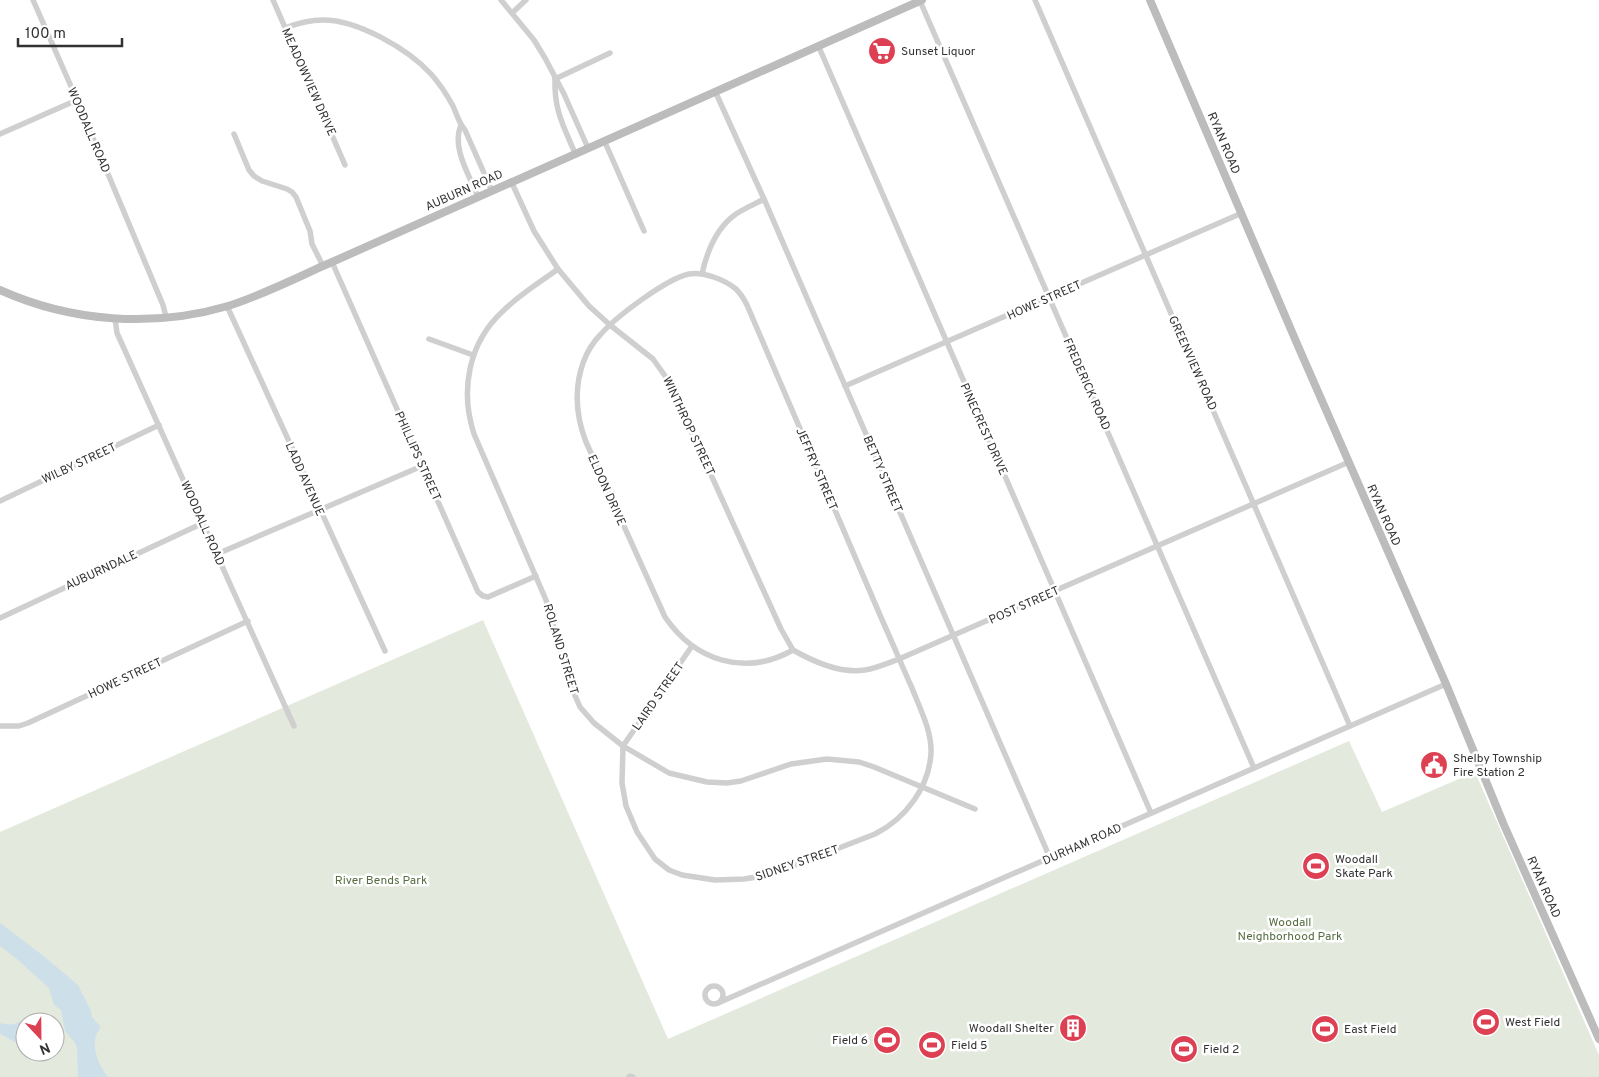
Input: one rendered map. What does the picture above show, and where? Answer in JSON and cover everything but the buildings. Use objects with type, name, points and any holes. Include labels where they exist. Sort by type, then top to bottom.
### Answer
[{"type":"street","name":"WOODALL ROAD","points":[[33,0],[77,100],[163,305],[166,317]]},
{"type":"street","name":"MEADOWVIEW DRIVE","points":[[273,0],[345,165]]},
{"type":"street","points":[[501,0],[534,40],[546,58],[588,148]]},
{"type":"street","points":[[512,13],[526,0]]},
{"type":"street","name":"AUBURN ROAD","points":[[0,290],[40,305],[87,316],[115,319],[166,317],[227,306],[323,266],[921,0]]},
{"type":"street","name":"FREDERICK ROAD","points":[[921,0],[1254,768]]},
{"type":"street","name":"GREENVIEW ROAD","points":[[1035,0],[1350,726]]},
{"type":"street","name":"RYAN ROAD","points":[[1150,0],[1446,684],[1504,825],[1599,1039]]},
{"type":"street","points":[[285,28],[310,21],[338,22],[385,39],[400,48],[432,74],[454,107],[460,125],[465,130],[492,191]]},
{"type":"street","name":"PINECREST DRIVE","points":[[818,45],[1151,813]]},
{"type":"street","points":[[555,79],[610,53]]},
{"type":"street","points":[[555,79],[554,95],[557,111],[575,153]]},
{"type":"street","name":"BETTY STREET","points":[[715,91],[764,199],[1050,858]]},
{"type":"street","points":[[0,134],[77,100]]},
{"type":"street","points":[[460,125],[458,132],[459,146],[478,197]]},
{"type":"street","points":[[234,134],[249,170],[254,176],[262,181],[287,189],[296,197],[310,231],[312,244],[323,266]]},
{"type":"street","points":[[604,140],[644,231]]},
{"type":"street","name":"WINTHROP STREET","points":[[511,181],[534,231],[558,269],[589,306],[610,326],[646,352],[668,380],[781,629],[793,650]]},
{"type":"street","points":[[610,326],[668,282],[690,274],[702,274],[710,248],[717,233],[726,222],[740,211],[764,199]]},
{"type":"street","name":"HOWE STREET","points":[[845,386],[1242,213]]},
{"type":"street","name":"PHILLIPS STREET","points":[[332,262],[478,592],[488,597],[536,576]]},
{"type":"street","name":"ROLAND STREET","points":[[558,269],[503,311],[485,332],[473,355],[468,373],[467,391],[470,422],[546,600],[570,684],[580,707],[594,723],[623,746],[669,773],[707,782],[727,783],[741,781],[791,764],[827,759],[859,762],[975,809]]},
{"type":"street","name":"JEFFRY STREET","points":[[702,274],[732,286],[747,305],[899,659],[925,720],[930,738],[931,754],[929,767],[922,787]]},
{"type":"street","name":"LADD AVENUE","points":[[227,306],[385,651]]},
{"type":"street","name":"WOODALL ROAD","points":[[115,319],[117,333],[294,726]]},
{"type":"street","name":"ELDON DRIVE","points":[[610,326],[595,341],[583,365],[577,392],[580,427],[658,605],[674,630],[692,646]]},
{"type":"street","points":[[429,339],[473,355]]},
{"type":"street","name":"WILBY STREET","points":[[0,501],[159,425]]},
{"type":"street","name":"POST STREET","points":[[793,650],[805,657],[839,669],[864,670],[878,667],[953,636],[1349,462]]},
{"type":"street","points":[[217,554],[422,466]]},
{"type":"street","name":"AUBURNDALE","points":[[0,618],[203,523]]},
{"type":"street","name":"HOWE STREET","points":[[0,726],[19,726],[28,723],[248,621]]},
{"type":"street","points":[[692,646],[720,660],[746,664],[782,656],[793,650]]},
{"type":"street","name":"LAIRD STREET","points":[[623,746],[692,646]]},
{"type":"street","name":"DURHAM ROAD","points":[[718,1003],[1446,684]]},
{"type":"street","name":"SIDNEY STREET","points":[[623,746],[621,773],[623,794],[631,818],[644,844],[655,859],[669,870],[682,875],[706,879],[729,880],[763,876],[875,834],[899,819],[922,787]]},
{"type":"street","points":[[720,988],[722,996],[718,1003],[709,1003],[705,995],[709,988],[715,986],[720,988],[731,996]]},
{"type":"green space","name":"River Bends Park","points":[[483,620],[668,1039],[1349,741],[1382,812],[1475,772],[1599,1055],[1599,1077],[0,1077],[0,832]]},
{"type":"water","points":[[0,923],[78,985],[92,1017],[101,1027],[95,1039],[95,1046],[98,1059],[108,1077],[78,1077],[77,1048],[65,1031],[65,1012],[61,1012],[54,1005],[49,988],[0,946]]},
{"type":"water","points":[[0,1023],[14,1024],[15,1042],[0,1034]]},
{"type":"place","name":"Sunset Liquor","points":[[882,51]]},
{"type":"place","name":"Shelby Township Fire Station 2","points":[[1434,765]]},
{"type":"place","name":"Woodall Skate Park","points":[[1316,866]]},
{"type":"place","name":"West Field","points":[[1486,1022]]},
{"type":"place","name":"Woodall Shelter","points":[[1073,1028]]},
{"type":"place","name":"East Field","points":[[1325,1029]]},
{"type":"place","name":"Field 6","points":[[887,1040]]},
{"type":"place","name":"Field 5","points":[[932,1045]]},
{"type":"place","name":"Field 2","points":[[1184,1049]]},
{"type":"park label","name":"Woodall Neighborhood Park","points":[[1290,929]]}]
